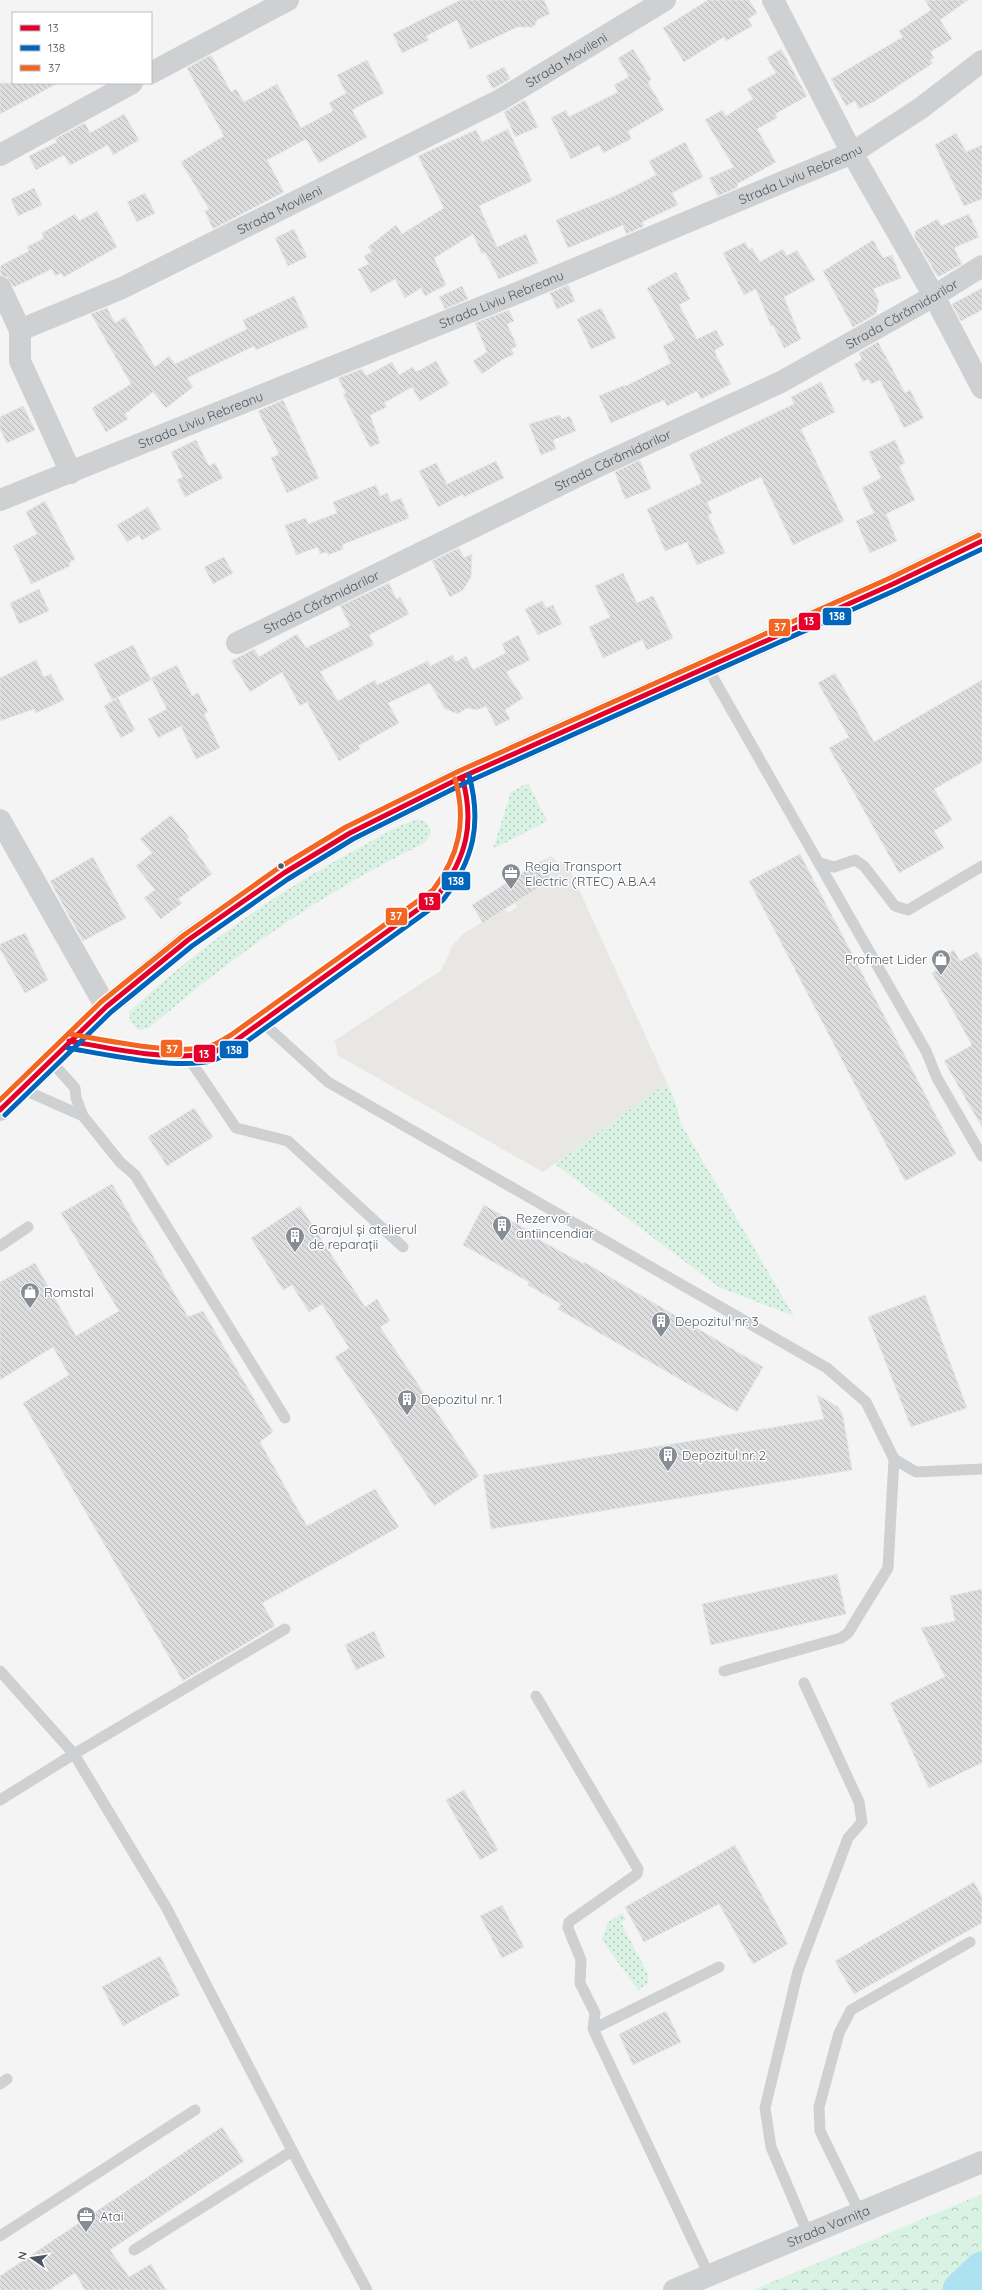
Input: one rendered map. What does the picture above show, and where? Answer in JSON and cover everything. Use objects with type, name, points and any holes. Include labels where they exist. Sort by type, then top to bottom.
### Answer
[{"type":"main road","points":[[0,1110],[69,1041],[106,1007],[188,940],[284,873],[350,833],[462,777],[893,584],[982,541]]},
{"type":"street","points":[[152,72],[288,0]]},
{"type":"street","name":"Strada Movileni","points":[[20,330],[122,288],[500,100],[665,0]]},
{"type":"street","points":[[773,0],[852,153],[934,296],[982,388]]},
{"type":"street","name":"Strada Liviu Rebreanu","points":[[0,500],[71,473],[522,291],[852,153],[921,108],[982,61]]},
{"type":"street","points":[[0,155],[130,84]]},
{"type":"street","name":"Strada Cărămidarilor","points":[[236,643],[594,468],[781,382],[934,296],[982,266]]},
{"type":"street","points":[[0,287],[20,330],[20,361],[71,473]]},
{"type":"street","points":[[0,820],[106,1007]]},
{"type":"street","name":"Strada Varnița","points":[[674,2290],[982,2162]]},
{"type":"lane","points":[[707,667],[926,1051],[937,1078],[982,1156]]},
{"type":"lane","points":[[69,1041],[114,1049],[188,1057],[212,1052],[235,1041],[438,895],[449,882],[461,857],[470,815],[469,796],[462,777]]},
{"type":"lane","points":[[820,863],[834,867],[855,860],[864,866],[895,906],[908,910],[982,866]]},
{"type":"lane","points":[[262,1022],[328,1082],[827,1368],[866,1402],[894,1459],[888,1568],[848,1633],[841,1638],[724,1672]]},
{"type":"lane","points":[[188,1057],[236,1128],[288,1141],[403,1247]]},
{"type":"lane","points":[[50,1060],[75,1088],[76,1098],[82,1116],[120,1162],[135,1175],[285,1418]]},
{"type":"lane","points":[[22,1089],[82,1116]]},
{"type":"lane","points":[[0,1246],[28,1227]]},
{"type":"lane","points":[[894,1459],[916,1472],[982,1469]]},
{"type":"lane","points":[[0,1800],[74,1754],[285,1629]]},
{"type":"lane","points":[[0,1671],[74,1754],[166,1907],[292,2151],[367,2290]]},
{"type":"lane","points":[[804,1683],[859,1802],[862,1822],[848,1838],[798,1971],[765,2108],[771,2148],[808,2234]]},
{"type":"lane","points":[[536,1696],[638,1869],[637,1874],[569,1922],[568,1928],[581,1960],[580,1983],[594,2013],[593,2029],[709,2275]]},
{"type":"lane","points":[[860,2213],[820,2130],[820,2107],[839,2033],[851,2010],[970,1942]]},
{"type":"lane","points":[[593,2029],[719,1967]]},
{"type":"lane","points":[[0,2236],[195,2110]]},
{"type":"lane","points":[[134,2250],[292,2151]]},
{"type":"shaded area","points":[[551,856],[559,863],[566,861],[667,1083],[543,1172],[337,1055],[336,1043],[334,1044],[334,1041],[440,971],[452,946],[464,933],[505,909],[508,913],[517,907],[515,902],[552,879],[541,861]]},
{"type":"green space","points":[[528,783],[547,821],[493,849],[511,792]]},
{"type":"green space","points":[[419,819],[426,823],[430,829],[429,836],[424,843],[386,862],[280,926],[214,975],[149,1028],[138,1030],[130,1021],[129,1012],[155,988],[239,922],[268,902],[328,865],[380,836],[411,821]]},
{"type":"green space","points":[[667,1083],[676,1104],[681,1124],[794,1316],[719,1287],[555,1164]]},
{"type":"green space","points":[[622,1913],[626,1920],[621,1923],[649,1976],[647,1984],[638,1990],[602,1940],[608,1922]]},
{"type":"green space","points":[[982,2194],[982,2290],[753,2290]]},
{"type":"building","points":[[460,0],[544,0],[550,14],[537,20],[535,25],[532,27],[518,27],[470,49],[457,20],[426,36],[429,40],[402,53],[393,34]]},
{"type":"building","points":[[708,0],[749,0],[757,13],[748,19],[752,26],[726,41],[724,37],[684,62],[663,28]]},
{"type":"building","points":[[925,0],[968,0],[940,20],[952,39],[930,52],[934,58],[930,60],[933,63],[875,101],[859,109],[855,101],[846,106],[831,79],[903,37],[899,31],[931,10]]},
{"type":"building","points":[[633,49],[651,79],[648,83],[664,110],[628,131],[631,139],[603,153],[599,145],[571,159],[551,118],[566,110],[569,117],[618,92],[614,85],[629,77],[618,58]]},
{"type":"building","points":[[781,49],[807,96],[775,114],[777,118],[757,129],[776,162],[737,184],[738,187],[718,196],[709,178],[734,167],[705,120],[722,110],[726,116],[753,99],[747,89],[776,73],[767,58]]},
{"type":"building","points":[[211,55],[231,92],[236,89],[244,102],[277,84],[301,128],[333,111],[329,103],[346,93],[337,75],[367,60],[384,93],[352,110],[367,137],[319,163],[306,139],[267,160],[284,192],[213,229],[205,211],[209,209],[181,162],[224,136],[187,68]]},
{"type":"building","points":[[504,67],[510,79],[493,89],[486,76]]},
{"type":"building","points":[[0,83],[56,84],[0,114]]},
{"type":"building","points":[[525,100],[538,127],[515,137],[504,112]]},
{"type":"building","points":[[124,114],[139,140],[113,155],[108,145],[70,165],[64,155],[36,170],[29,156],[57,142],[55,139],[85,123],[90,133]]},
{"type":"building","points":[[508,129],[532,181],[479,206],[497,247],[526,234],[538,263],[499,279],[485,252],[482,254],[473,234],[434,258],[446,285],[425,296],[421,288],[405,298],[395,279],[371,293],[358,269],[369,264],[364,256],[372,252],[368,247],[396,225],[402,234],[444,208],[418,156],[476,130],[482,142]]},
{"type":"building","points":[[956,133],[966,152],[982,145],[982,199],[964,206],[935,145]]},
{"type":"building","points":[[685,142],[703,177],[672,193],[678,205],[642,222],[644,226],[626,234],[623,225],[568,248],[556,220],[617,195],[656,175],[649,161]]},
{"type":"building","points":[[34,188],[42,205],[18,216],[11,199]]},
{"type":"building","points":[[145,193],[155,213],[137,222],[127,202]]},
{"type":"building","points":[[97,211],[117,247],[64,277],[61,273],[55,276],[52,269],[14,287],[7,277],[1,275],[0,266],[29,251],[27,247],[44,238],[42,233],[75,214],[79,221]]},
{"type":"building","points":[[969,214],[979,237],[954,248],[962,264],[938,277],[915,238],[915,231],[938,219],[941,226]]},
{"type":"building","points":[[294,229],[307,257],[288,266],[275,238]]},
{"type":"building","points":[[873,240],[883,258],[892,255],[901,278],[873,289],[879,301],[876,314],[853,327],[823,271]]},
{"type":"building","points":[[745,242],[749,250],[752,248],[760,262],[783,249],[787,256],[797,250],[815,280],[784,297],[801,339],[784,348],[773,325],[771,326],[756,289],[744,295],[723,253]]},
{"type":"building","points":[[676,272],[690,299],[679,305],[697,339],[716,330],[724,345],[715,350],[716,355],[731,384],[701,399],[697,391],[667,406],[664,400],[611,423],[599,396],[625,385],[626,386],[671,363],[663,346],[675,340],[647,288]]},
{"type":"building","points":[[568,285],[575,301],[557,309],[550,293]]},
{"type":"building","points":[[462,286],[468,299],[445,309],[439,297]]},
{"type":"building","points":[[982,288],[982,310],[961,321],[952,304]]},
{"type":"building","points":[[294,296],[308,327],[256,350],[254,346],[187,378],[193,387],[166,408],[153,392],[125,414],[128,419],[106,432],[92,408],[131,384],[91,314],[107,308],[115,323],[125,317],[155,367],[169,356],[175,364],[247,329],[243,320]]},
{"type":"building","points":[[601,308],[616,338],[591,349],[577,319]]},
{"type":"building","points":[[509,310],[514,321],[507,324],[517,346],[511,349],[514,354],[502,360],[482,374],[473,361],[487,352],[475,323]]},
{"type":"building","points":[[878,342],[905,393],[910,390],[924,418],[904,428],[880,380],[871,384],[868,379],[863,382],[854,364],[862,360],[859,353]]},
{"type":"building","points":[[436,361],[449,384],[420,401],[412,387],[384,403],[387,407],[370,415],[380,443],[370,447],[343,394],[346,393],[338,378],[362,369],[366,376],[392,362],[399,375],[413,367],[416,372]]},
{"type":"building","points":[[821,382],[835,412],[801,429],[844,521],[793,545],[761,477],[707,502],[712,513],[708,515],[725,553],[697,565],[687,542],[665,551],[647,509],[702,483],[689,454],[794,404],[791,397]]},
{"type":"building","points":[[283,400],[319,478],[287,493],[271,458],[279,454],[258,411]]},
{"type":"building","points":[[23,406],[35,430],[7,443],[0,429],[0,417]]},
{"type":"building","points":[[560,415],[562,419],[570,416],[576,431],[553,440],[556,449],[541,455],[529,424]]},
{"type":"building","points":[[196,440],[209,466],[215,463],[223,478],[185,497],[177,480],[183,477],[171,452]]},
{"type":"building","points":[[895,440],[905,463],[899,466],[915,500],[886,514],[897,541],[870,553],[856,521],[874,513],[862,488],[881,478],[869,452]]},
{"type":"building","points":[[640,460],[651,489],[625,499],[615,472]]},
{"type":"building","points":[[496,461],[504,478],[464,497],[463,494],[438,507],[419,471],[436,463],[447,484]]},
{"type":"building","points":[[376,485],[380,496],[387,493],[391,502],[401,498],[409,518],[342,545],[343,549],[328,555],[327,552],[320,554],[318,547],[296,555],[285,525],[306,518],[308,524],[337,513],[333,502]]},
{"type":"building","points":[[45,501],[75,559],[69,563],[70,566],[31,584],[13,546],[37,534],[26,512]]},
{"type":"building","points":[[148,507],[161,529],[142,540],[139,535],[127,542],[117,525]]},
{"type":"building","points":[[459,548],[464,558],[472,554],[471,577],[463,590],[450,597],[432,561]]},
{"type":"building","points":[[224,557],[233,573],[213,584],[204,567]]},
{"type":"building","points":[[623,573],[637,603],[653,596],[673,638],[647,650],[642,640],[603,658],[589,627],[610,617],[595,586]]},
{"type":"building","points":[[389,583],[396,599],[400,597],[409,614],[369,635],[374,645],[320,672],[338,701],[375,680],[377,685],[428,661],[430,666],[452,655],[456,662],[466,656],[473,670],[506,653],[502,644],[518,635],[530,660],[506,672],[523,698],[505,710],[510,719],[496,726],[486,706],[477,710],[467,708],[458,714],[444,708],[430,683],[388,703],[399,723],[358,746],[360,749],[339,761],[307,702],[300,706],[282,672],[250,692],[231,661],[254,649],[259,657],[297,634],[306,648],[350,626],[340,606]]},
{"type":"building","points":[[39,589],[49,611],[19,624],[10,603]]},
{"type":"building","points":[[542,601],[546,608],[553,605],[562,624],[538,635],[525,609]]},
{"type":"building","points":[[133,645],[151,680],[112,700],[94,664]]},
{"type":"building","points":[[36,660],[44,677],[51,674],[64,700],[36,713],[34,709],[0,721],[0,678]]},
{"type":"building","points":[[177,665],[192,696],[198,693],[208,712],[204,714],[220,748],[196,759],[181,726],[158,738],[148,719],[167,709],[151,678]]},
{"type":"building","points":[[835,673],[874,742],[982,680],[982,762],[934,789],[952,820],[934,831],[944,848],[899,873],[829,748],[849,737],[818,683]]},
{"type":"building","points":[[118,698],[135,730],[121,738],[104,706]]},
{"type":"building","points":[[171,815],[189,837],[187,839],[212,874],[178,899],[182,903],[161,919],[144,898],[155,890],[136,866],[152,853],[140,839]]},
{"type":"building","points":[[800,854],[956,1154],[905,1181],[749,881]]},
{"type":"building","points":[[93,857],[126,918],[83,941],[50,881]]},
{"type":"building","points":[[541,861],[552,879],[483,923],[472,905]]},
{"type":"building","points":[[25,933],[48,980],[25,993],[0,949],[0,944]]},
{"type":"building","points":[[954,950],[960,961],[977,952],[982,960],[982,1127],[944,1061],[972,1045],[932,973],[937,970],[933,962]]},
{"type":"building","points":[[194,1108],[213,1137],[167,1166],[148,1137]]},
{"type":"building","points":[[112,1184],[188,1317],[203,1311],[273,1432],[260,1442],[307,1526],[375,1489],[399,1527],[262,1603],[275,1626],[183,1681],[23,1403],[69,1375],[53,1347],[0,1380],[0,1282],[35,1263],[76,1336],[119,1311],[61,1213]]},
{"type":"building","name":"Depozitul nr. 3","points":[[484,1205],[542,1238],[541,1241],[584,1264],[584,1262],[763,1367],[737,1412],[558,1309],[561,1304],[528,1285],[529,1282],[463,1245]]},
{"type":"building","name":"Depozitul nr. 1","points":[[300,1206],[365,1307],[377,1299],[390,1321],[380,1327],[479,1476],[434,1506],[335,1357],[349,1348],[322,1304],[309,1312],[292,1285],[283,1290],[251,1238]]},
{"type":"building","points":[[925,1295],[967,1408],[911,1427],[868,1317]]},
{"type":"building","name":"Depozitul nr. 2","points":[[817,1395],[838,1407],[843,1416],[852,1470],[491,1529],[483,1475],[824,1419]]},
{"type":"building","points":[[837,1574],[846,1614],[711,1645],[702,1604]]},
{"type":"building","points":[[982,1589],[982,1763],[929,1788],[890,1703],[945,1677],[921,1628],[955,1621],[950,1596]]},
{"type":"building","points":[[374,1631],[385,1657],[356,1670],[345,1645]]},
{"type":"building","points":[[464,1790],[498,1850],[480,1860],[446,1800]]},
{"type":"building","points":[[735,1845],[788,1944],[753,1964],[719,1904],[644,1942],[625,1907]]},
{"type":"building","points":[[974,1882],[982,1897],[982,1923],[854,1994],[835,1961]]},
{"type":"building","points":[[502,1905],[524,1947],[502,1958],[480,1916]]},
{"type":"building","points":[[160,1956],[180,1995],[123,2026],[102,1987]]},
{"type":"building","points":[[666,2011],[681,2042],[633,2065],[619,2034]]},
{"type":"building","points":[[222,2127],[244,2161],[110,2250],[129,2277],[151,2264],[166,2290],[85,2290],[75,2273],[49,2290],[0,2290],[0,2276]]},
{"type":"waterway","points":[[960,2290],[982,2269]]},
{"type":"transit line","name":"37","points":[[0,1100],[101,1002],[184,935],[280,867],[346,827],[459,771],[890,578],[979,535]]},
{"type":"transit line","name":"13","points":[[0,1110],[106,1007],[188,940],[284,873],[350,833],[462,777],[893,584],[982,541]]},
{"type":"transit line","name":"138","points":[[5,1115],[111,1012],[192,946],[288,879],[353,839],[465,783],[896,590],[982,549]]},
{"type":"transit line","name":"138","points":[[68,1048],[163,1063],[183,1064],[214,1060],[239,1047],[443,900],[454,885],[462,870],[468,856],[472,840],[475,825],[475,809],[469,775]]},
{"type":"transit line","name":"13","points":[[69,1041],[140,1053],[177,1056],[210,1053],[235,1041],[438,895],[456,867],[466,839],[468,810],[462,777]]},
{"type":"transit line","name":"37","points":[[70,1034],[141,1046],[180,1049],[196,1049],[210,1046],[231,1035],[433,890],[449,864],[455,851],[458,838],[460,809],[459,794],[455,779]]},
{"type":"place","name":"Regia Transport Electric (RTEC) A.B.A.4","points":[[511,890]]},
{"type":"place","name":"Profmet Lider","points":[[941,976]]},
{"type":"place","name":"Rezervor antiincendiar","points":[[502,1242]]},
{"type":"place","name":"Garajul și atelierul de reparații","points":[[295,1253]]},
{"type":"place","name":"Romstal","points":[[30,1309]]},
{"type":"place","name":"Depozitul nr. 3","points":[[661,1338]]},
{"type":"place","name":"Depozitul nr. 1","points":[[407,1416]]},
{"type":"place","name":"Depozitul nr. 2","points":[[668,1472]]},
{"type":"place","name":"Atai","points":[[86,2233]]}]
